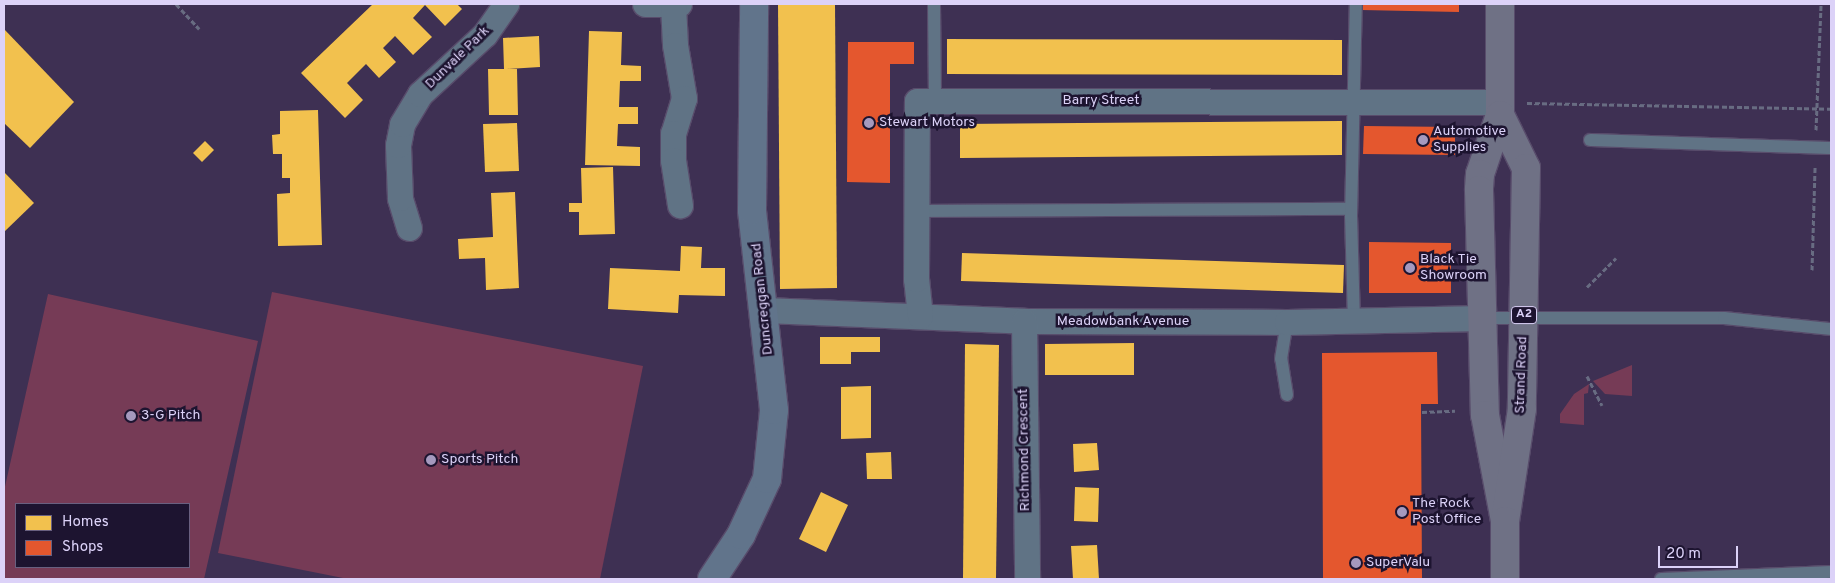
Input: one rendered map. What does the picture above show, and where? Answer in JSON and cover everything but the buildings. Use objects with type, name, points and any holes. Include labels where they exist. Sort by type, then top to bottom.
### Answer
[{"type":"highway","name":"Strand Road","points":[[1500,4],[1500,108],[1480,174],[1485,415],[1505,521]]},
{"type":"highway","name":"Strand Road","points":[[1500,108],[1526,168],[1522,409],[1505,521],[1505,579]]},
{"type":"main road","name":"Duncreggan Road","points":[[712,579],[741,534],[767,478],[774,410],[765,310],[752,210],[754,4]]},
{"type":"street","name":"Dunvale Park","points":[[409,228],[400,198],[398,145],[402,124],[420,94],[485,34],[506,4]]},
{"type":"street","points":[[645,4],[676,4],[675,45],[684,98],[673,133],[673,160],[680,206]]},
{"type":"street","name":"Barry Street","points":[[920,316],[916,279],[918,211],[917,101],[1354,102],[1500,108]]},
{"type":"street","name":"Meadowbank Avenue","points":[[765,310],[1024,321],[1354,322],[1482,318]]},
{"type":"street","name":"Richmond Crescent","points":[[1024,321],[1027,579]]},
{"type":"lane","points":[[934,4],[935,101]]},
{"type":"lane","points":[[1354,322],[1352,209],[1356,4]]},
{"type":"lane","points":[[1590,140],[1831,148]]},
{"type":"lane","points":[[918,211],[1352,209]]},
{"type":"lane","points":[[1482,318],[1724,318],[1831,329]]},
{"type":"lane","points":[[1287,395],[1280,359],[1288,322]]},
{"type":"lane","points":[[1661,579],[1831,572]]},
{"type":"path","points":[[176,4],[199,30]]},
{"type":"path","points":[[1500,108],[1831,109]]},
{"type":"path","points":[[1587,287],[1616,258]]},
{"type":"path","points":[[1587,376],[1602,405]]},
{"type":"path","points":[[1422,412],[1455,411]]},
{"type":"path","points":[[1422,500],[1454,500]]},
{"type":"shaded area","name":"Sports Pitch","points":[[272,292],[643,366],[600,579],[348,579],[218,553]]},
{"type":"shaded area","name":"3-G Pitch","points":[[48,294],[258,341],[204,579],[4,579],[4,491]]},
{"type":"shaded area","points":[[1632,365],[1632,396],[1605,394],[1593,381]]},
{"type":"shaded area","points":[[1589,384],[1588,393],[1584,394],[1584,425],[1560,423],[1560,414],[1574,394]]},
{"type":"place","name":"Stewart Motors","points":[[869,123]]},
{"type":"place","name":"Automotive Supplies","points":[[1423,140]]},
{"type":"place","name":"Black Tie Showroom","points":[[1410,268]]},
{"type":"place","name":"3-G Pitch","points":[[131,416]]},
{"type":"place","name":"Sports Pitch","points":[[431,460]]},
{"type":"place","name":"The Rock Post Office","points":[[1402,512]]},
{"type":"place","name":"SuperValu","points":[[1356,563]]}]
